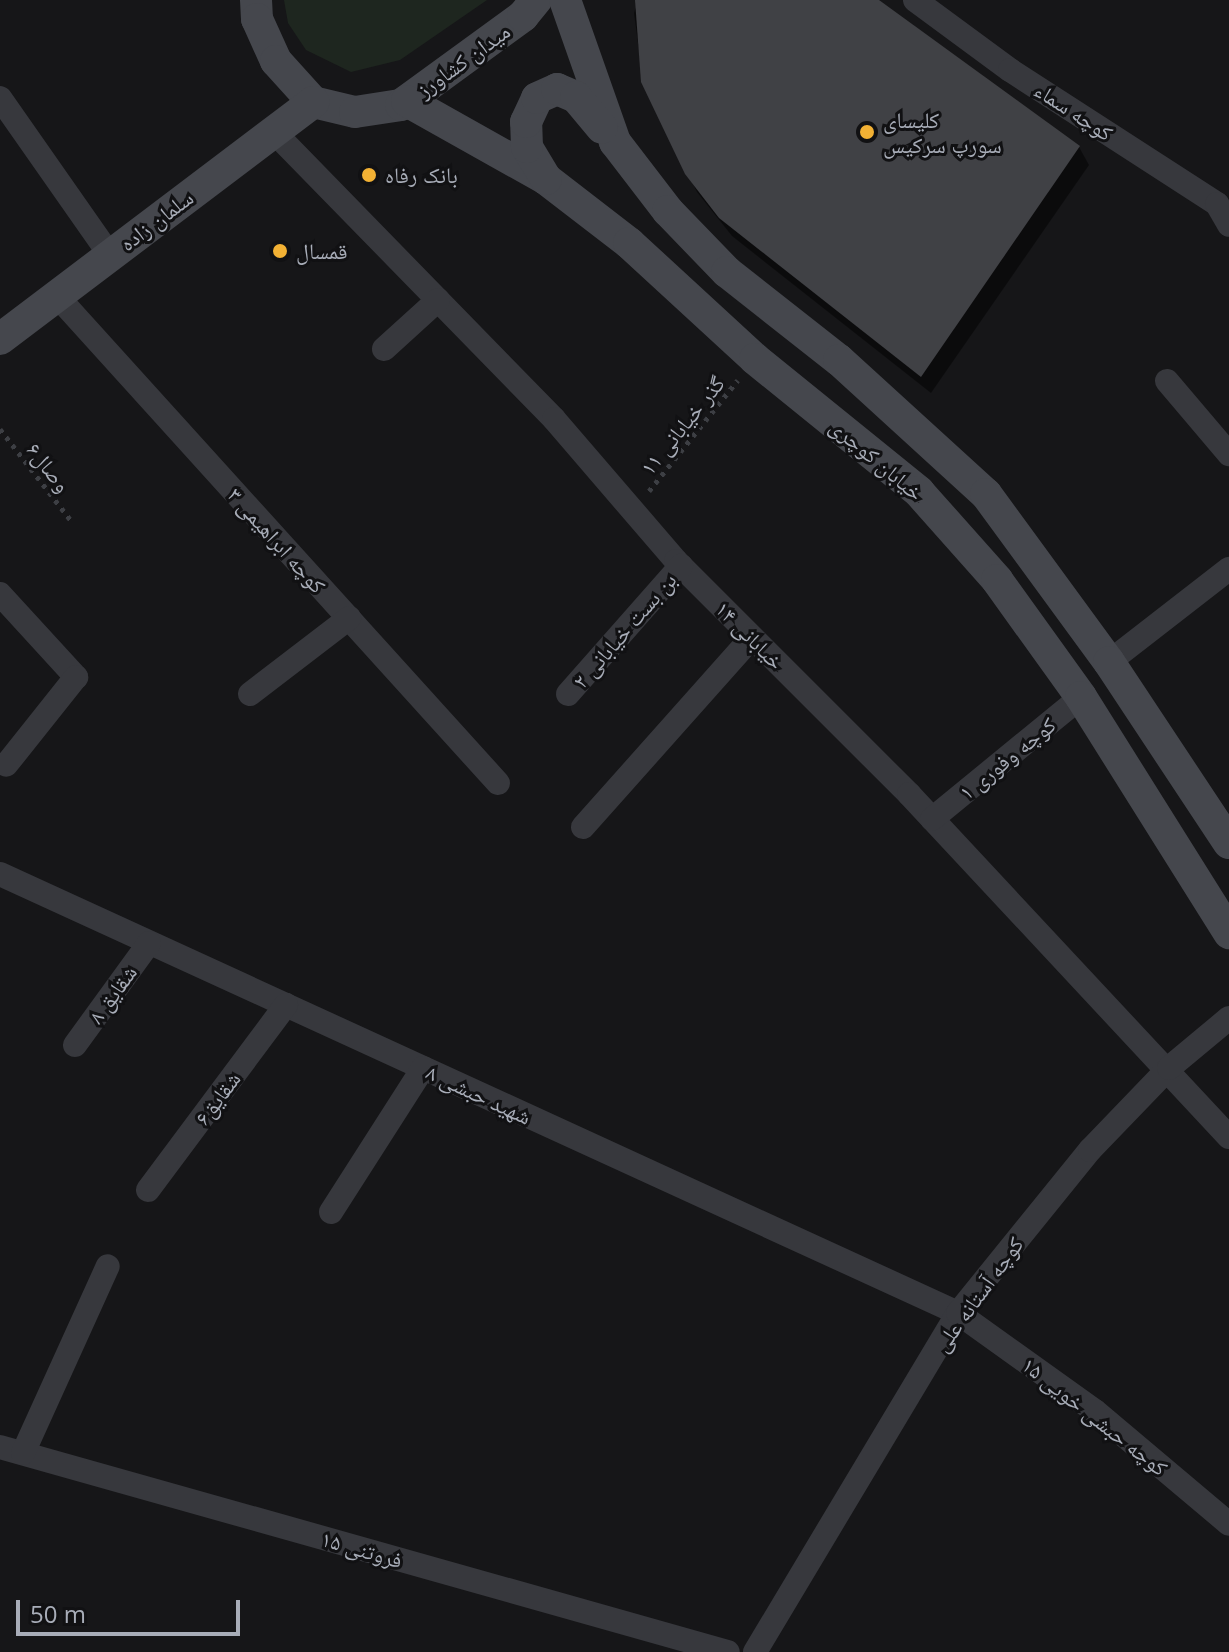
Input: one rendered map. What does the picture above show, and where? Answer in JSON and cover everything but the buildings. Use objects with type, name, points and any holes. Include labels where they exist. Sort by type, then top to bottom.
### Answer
[{"type":"main road","name":"میدان کشاورز","points":[[313,102],[355,112],[407,101],[523,16],[536,0]]},
{"type":"main road","name":"خیابان کوچری","points":[[565,0],[615,142],[668,211],[727,272],[839,360],[986,494],[1109,662],[1229,843]]},
{"type":"main road","points":[[252,6],[276,61],[313,102]]},
{"type":"main road","points":[[546,179],[527,147],[526,122],[537,98],[557,89],[576,97],[615,142]]},
{"type":"main road","name":"خیابان کوچری","points":[[407,101],[546,179],[629,243],[755,359],[919,492],[997,580],[1081,697],[1229,933]]},
{"type":"main road","name":"سلمان زاده","points":[[0,339],[313,102]]},
{"type":"street","name":"کوچه سماء","points":[[921,2],[1010,70],[1217,204],[1229,225]]},
{"type":"street","points":[[0,98],[110,255]]},
{"type":"street","name":"خیابانی ۱۴","points":[[273,131],[554,419],[681,566],[932,819],[1169,1068],[1229,1137]]},
{"type":"street","name":"کوچه ابراهیمی ۳","points":[[57,296],[498,783]]},
{"type":"street","points":[[384,349],[438,300]]},
{"type":"street","points":[[1167,381],[1229,454]]},
{"type":"street","name":"بن بست خیابانی ۲","points":[[568,694],[681,566]]},
{"type":"street","points":[[1109,662],[1229,569]]},
{"type":"street","points":[[0,594],[76,677],[6,765]]},
{"type":"street","points":[[250,694],[349,618]]},
{"type":"street","points":[[583,827],[752,637]]},
{"type":"street","name":"کوچه وفوری ۱","points":[[932,819],[1081,697]]},
{"type":"street","name":"شهید حبشی ۸","points":[[0,874],[958,1313]]},
{"type":"street","name":"شقایق ۸","points":[[75,1045],[149,943]]},
{"type":"street","name":"شقایق۶","points":[[148,1190],[286,1005]]},
{"type":"street","name":"کوچه آستانه علی","points":[[755,1652],[958,1313],[1090,1150],[1169,1068],[1229,1018]]},
{"type":"street","points":[[331,1212],[423,1068]]},
{"type":"street","points":[[11,1450],[108,1266]]},
{"type":"street","name":"کوچه حبشی خویی ۱۵","points":[[958,1313],[1095,1411],[1229,1524]]},
{"type":"street","name":"فروتنی ۱۵","points":[[11,1450],[726,1651]]},
{"type":"path","name":"گذر خیابانی ۱۱","points":[[633,510],[755,359]]},
{"type":"path","name":"وصال۶","points":[[0,429],[73,523]]},
{"type":"shaded area","points":[[284,0],[487,0],[400,60],[351,72],[306,50],[288,23]]},
{"type":"place","name":"کلیسای سورپ سرکیس","points":[[867,132]]},
{"type":"place","name":"بانک رفاه","points":[[369,175]]},
{"type":"place","name":"قمسال","points":[[280,251]]}]
